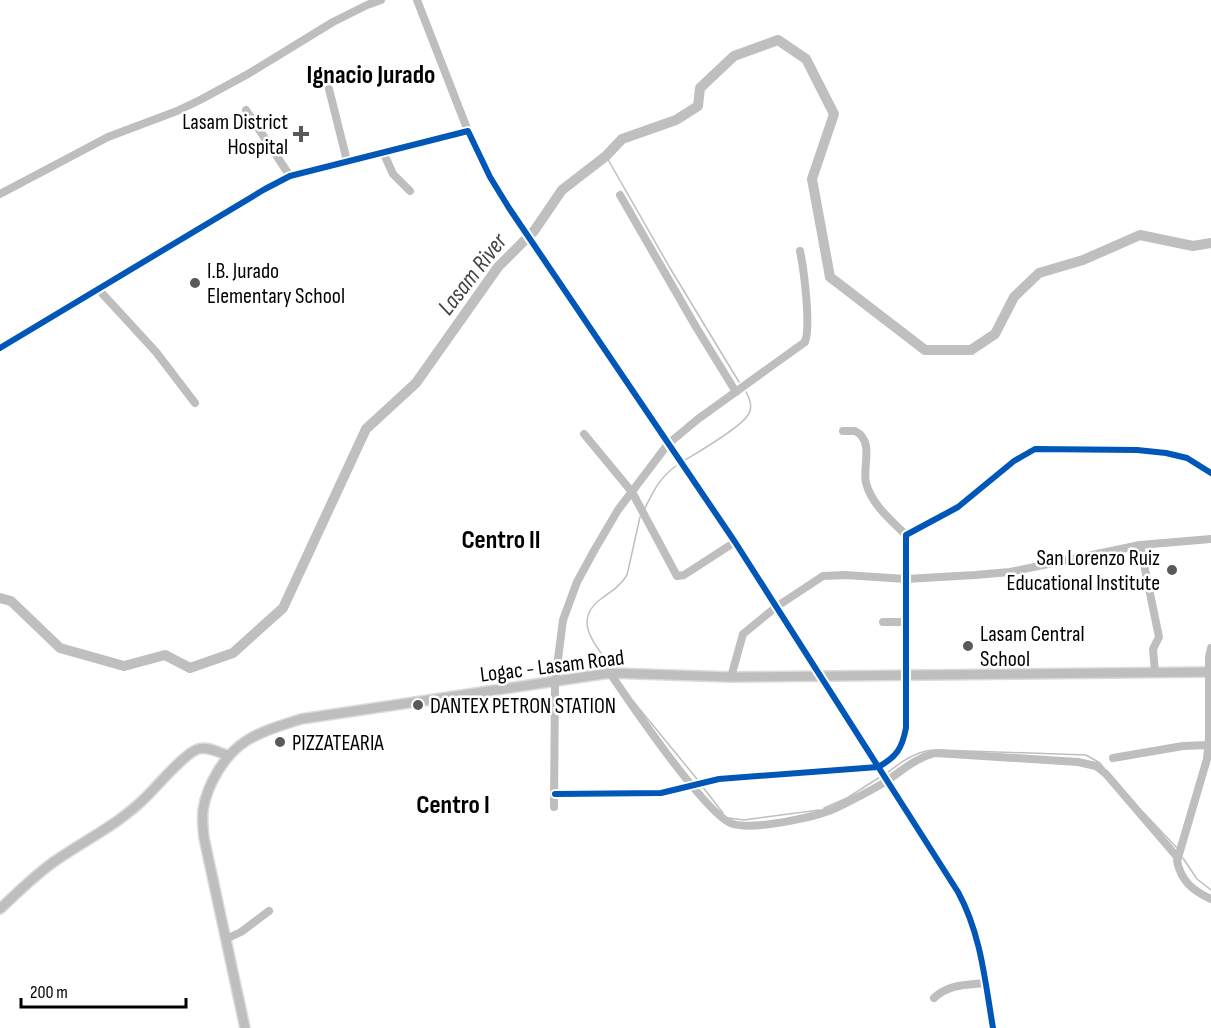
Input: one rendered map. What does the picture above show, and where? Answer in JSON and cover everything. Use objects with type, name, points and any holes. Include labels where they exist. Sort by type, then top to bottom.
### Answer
[{"type":"main road","name":"Logac - Lasam Road","points":[[245,1028],[204,838],[202,813],[209,788],[229,756],[244,742],[265,731],[302,719],[610,673],[731,677],[907,677],[1210,672]]},
{"type":"main road","points":[[0,909],[54,862],[106,830],[138,806],[195,750],[207,748],[229,756]]},
{"type":"street","points":[[0,194],[108,137],[192,103],[248,74],[346,15],[381,0]]},
{"type":"street","points":[[417,0],[468,131],[490,177],[549,269],[735,542],[969,912],[976,930],[993,1028]]},
{"type":"street","points":[[329,89],[347,161]]},
{"type":"street","points":[[246,110],[290,176]]},
{"type":"street","points":[[0,348],[224,213],[290,176],[468,131]]},
{"type":"street","points":[[383,152],[393,174],[410,191]]},
{"type":"street","points":[[620,195],[736,392]]},
{"type":"street","points":[[554,807],[555,682],[562,620],[577,582],[595,549],[632,492],[668,444],[805,342],[807,327],[805,279],[800,251]]},
{"type":"street","points":[[99,290],[156,352],[195,403]]},
{"type":"street","points":[[555,794],[661,793],[719,780],[878,767],[896,754],[903,743],[906,728],[906,535],[870,495],[864,474],[866,449],[863,438],[855,431],[843,431]]},
{"type":"street","points":[[584,434],[632,492],[677,576],[684,575],[735,542]]},
{"type":"street","points":[[906,535],[958,507],[1014,461],[1035,449],[1095,449],[1166,453],[1187,458],[1211,474]]},
{"type":"street","points":[[731,677],[743,634],[750,626],[823,576],[906,579],[1010,572],[1140,545],[1211,539]]},
{"type":"street","points":[[1140,545],[1159,637],[1153,649],[1155,673]]},
{"type":"street","points":[[884,622],[906,622]]},
{"type":"street","points":[[1211,648],[1209,745],[1202,780],[1178,858],[1179,870],[1190,887],[1211,899]]},
{"type":"street","points":[[610,673],[692,785],[725,820],[733,824],[746,825],[816,816],[838,808],[887,781],[908,764],[935,753],[985,755],[1090,764],[1106,774],[1178,858]]},
{"type":"street","points":[[1113,758],[1172,748],[1209,745]]},
{"type":"street","points":[[226,939],[241,932],[269,911]]},
{"type":"street","points":[[934,998],[951,987],[986,983]]},
{"type":"waterway","name":"Lasam River","points":[[0,598],[11,601],[60,648],[124,666],[165,655],[190,668],[233,653],[283,608],[366,429],[416,383],[498,267],[534,231],[562,190],[606,156],[622,139],[676,120],[698,106],[700,88],[734,56],[778,40],[806,59],[834,114],[812,179],[830,277],[925,350],[971,350],[995,334],[1014,297],[1039,273],[1083,260],[1140,235],[1193,246],[1211,243]]},
{"type":"waterway","points":[[606,156],[739,382]]},
{"type":"waterway","points":[[685,460],[744,420],[751,406],[746,392]]},
{"type":"waterway","points":[[645,508],[661,480],[676,466]]},
{"type":"waterway","points":[[611,667],[589,632],[588,615],[593,607],[627,575],[640,517]]},
{"type":"waterway","points":[[633,701],[697,779]]},
{"type":"waterway","points":[[887,773],[913,756],[932,750]]},
{"type":"waterway","points":[[939,750],[1086,755],[1104,768]]},
{"type":"waterway","points":[[824,808],[847,798],[880,777]]},
{"type":"waterway","points":[[702,786],[723,813]]},
{"type":"waterway","points":[[729,818],[744,820],[819,810]]},
{"type":"waterway","points":[[1143,812],[1177,848]]},
{"type":"waterway","points":[[1183,858],[1197,879],[1211,890]]},
{"type":"cycle path","points":[[0,348],[290,176],[468,131],[490,177],[509,208],[735,542],[958,892],[977,941],[993,1028]]},
{"type":"cycle path","points":[[555,794],[661,793],[719,779],[878,767],[890,760],[898,751],[906,728],[906,535],[958,507],[1014,461],[1035,449],[1137,450],[1166,453],[1187,458],[1211,473]]},
{"type":"place","name":"Lasam District Hospital","points":[[301,134]]},
{"type":"place","name":"I.B. Jurado Elementary School","points":[[195,283]]},
{"type":"place","name":"San Lorenzo Ruiz Educational Institute","points":[[1172,570]]},
{"type":"place","name":"Lasam Central School","points":[[968,646]]},
{"type":"place","name":"DANTEX PETRON STATION","points":[[418,705]]},
{"type":"place","name":"PIZZATEARIA","points":[[280,742]]},
{"type":"district","name":"Ignacio Jurado","points":[[371,74]]},
{"type":"district","name":"Centro II","points":[[501,539]]},
{"type":"district","name":"Centro I","points":[[453,804]]}]
